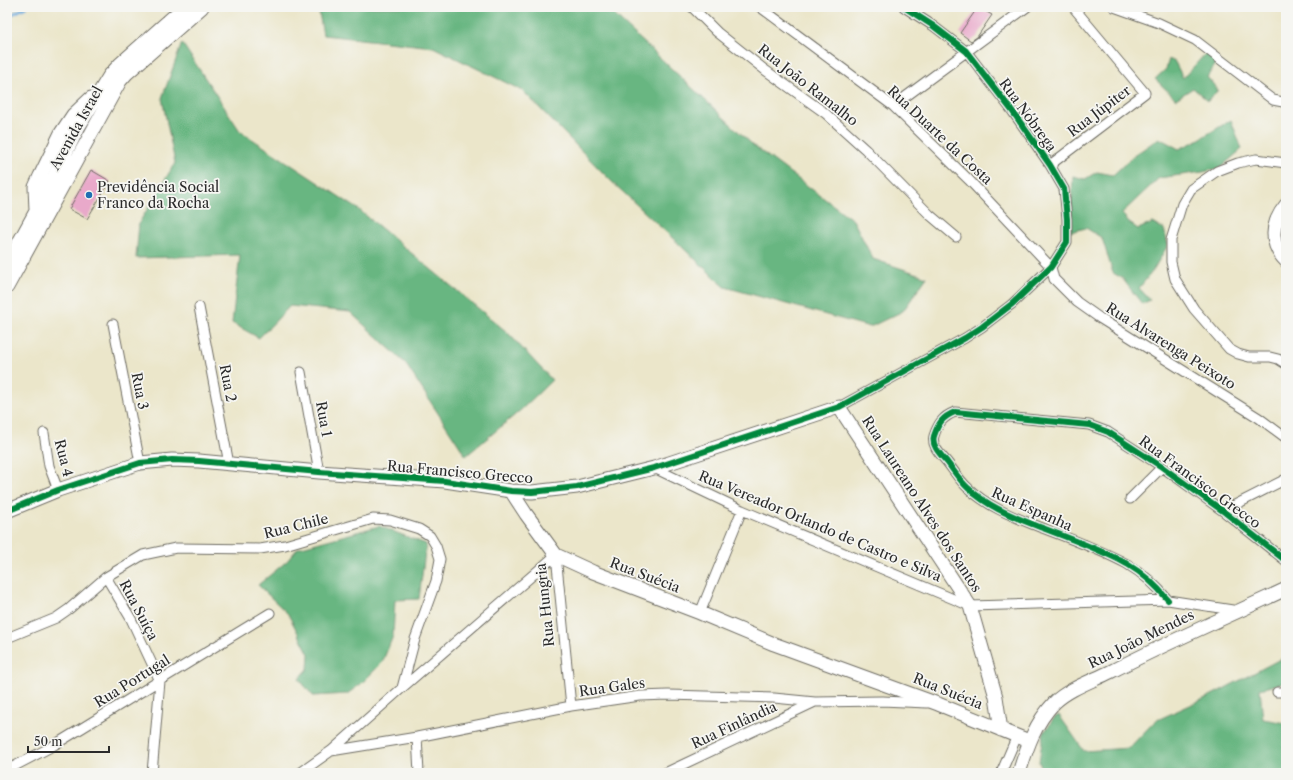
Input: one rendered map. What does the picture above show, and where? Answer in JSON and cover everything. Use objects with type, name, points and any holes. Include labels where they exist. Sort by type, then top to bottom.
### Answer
[{"type":"street","name":"Avenida Israel","points":[[7,264],[49,187],[79,126],[110,75],[120,64],[184,7]]},
{"type":"street","name":"Avenida Israel","points":[[7,287],[82,153],[120,81],[127,72],[202,7]]},
{"type":"street","name":"Rua João Ramalho","points":[[692,7],[717,32],[765,70],[825,113],[866,150],[930,215],[956,237]]},
{"type":"street","name":"Rua Duarte da Costa","points":[[760,7],[893,106],[969,180],[1051,267]]},
{"type":"street","name":"Rua Nóbrega","points":[[904,7],[932,25],[966,52],[1013,112],[1050,165],[1064,189],[1067,219],[1067,242],[1051,267],[1012,304],[982,327],[942,351]]},
{"type":"street","points":[[893,106],[1027,7]]},
{"type":"street","name":"Rua Júpiter","points":[[1050,165],[1145,93],[1073,7]]},
{"type":"street","points":[[1114,7],[1159,23],[1195,40],[1273,100],[1283,102],[1286,101]]},
{"type":"street","points":[[36,211],[35,187],[61,133],[73,115],[102,88]]},
{"type":"street","points":[[79,126],[82,153]]},
{"type":"street","points":[[1286,163],[1256,159],[1238,163],[1217,171],[1191,189],[1182,204],[1171,240],[1171,262],[1175,279],[1194,309],[1229,349],[1238,354],[1249,357],[1270,357],[1278,359],[1286,364]]},
{"type":"street","points":[[40,176],[42,181],[49,187],[59,186],[65,181]]},
{"type":"street","points":[[1284,260],[1277,247],[1274,234],[1275,222],[1280,212],[1286,205]]},
{"type":"street","name":"Rua Alvarenga Peixoto","points":[[1051,267],[1054,279],[1077,302],[1101,319],[1259,418],[1286,438]]},
{"type":"street","name":"Rua 2","points":[[199,307],[229,464]]},
{"type":"street","name":"Rua 3","points":[[113,324],[140,463]]},
{"type":"street","name":"Rua Francisco Grecco","points":[[7,511],[58,490],[140,463],[172,460],[446,481],[511,491],[532,492],[577,487],[654,468],[839,407],[942,351]]},
{"type":"street","name":"Rua 1","points":[[301,372],[311,420],[319,472]]},
{"type":"street","name":"Rua Laureano Alves dos Santos","points":[[839,407],[970,606],[996,697],[1001,730]]},
{"type":"street","name":"Rua Francisco Grecco","points":[[954,412],[1089,425],[1108,432],[1162,467],[1286,561]]},
{"type":"street","name":"Rua Espanha","points":[[954,412],[945,416],[936,429],[933,440],[936,449],[968,488],[986,503],[1014,517],[1088,546],[1126,564],[1156,585],[1168,600]]},
{"type":"street","name":"Rua 4","points":[[44,433],[49,466],[58,490]]},
{"type":"street","points":[[1130,500],[1162,467]]},
{"type":"street","name":"Rua Vereador Orlando de Castro e Silva","points":[[654,468],[742,510],[970,606],[1168,600],[1240,611]]},
{"type":"street","points":[[1222,511],[1286,479]]},
{"type":"street","name":"Rua Hungria","points":[[511,491],[556,555],[572,706]]},
{"type":"street","points":[[700,613],[742,510]]},
{"type":"street","name":"Rua Chile","points":[[7,638],[56,618],[69,609],[106,577],[143,555],[176,548],[260,549],[285,545],[373,519],[390,520],[419,529],[430,536],[436,546],[440,559],[436,581],[415,639],[402,688]]},
{"type":"street","points":[[331,751],[556,555]]},
{"type":"street","name":"Rua Suécia","points":[[556,555],[593,572],[700,613],[774,644],[938,704],[1001,730]]},
{"type":"street","name":"Rua Suíça","points":[[106,577],[131,620],[160,681]]},
{"type":"street","name":"Rua João Mendes","points":[[1019,773],[1023,739],[1055,702],[1069,692],[1156,648],[1286,589]]},
{"type":"street","name":"Rua Portugal","points":[[7,770],[51,747],[270,613]]},
{"type":"street","points":[[152,773],[160,681]]},
{"type":"street","name":"Rua Gales","points":[[300,773],[331,751],[417,737],[572,706],[640,696],[668,695],[779,698],[815,702],[882,701],[938,704]]},
{"type":"street","name":"Rua Finlândia","points":[[665,773],[815,702]]},
{"type":"street","points":[[1001,730],[1023,739],[1001,773]]},
{"type":"street","points":[[417,737],[419,773]]},
{"type":"green space","points":[[318,7],[606,7],[754,146],[853,220],[873,259],[927,277],[903,311],[870,327],[725,287],[609,179],[523,91],[433,47],[323,35]]},
{"type":"green space","points":[[182,43],[240,131],[358,209],[507,332],[552,380],[522,409],[466,456],[405,363],[350,312],[290,306],[259,338],[232,323],[240,255],[136,258],[139,223],[175,163],[162,98]]},
{"type":"green space","points":[[1207,52],[1218,61],[1207,77],[1218,90],[1208,101],[1193,88],[1176,99],[1155,79],[1166,69],[1169,59],[1175,62],[1183,78]]},
{"type":"green space","points":[[1231,120],[1242,149],[1220,168],[1159,178],[1122,213],[1128,222],[1138,229],[1153,223],[1164,229],[1168,245],[1152,272],[1139,288],[1150,300],[1142,304],[1122,278],[1113,273],[1102,238],[1086,228],[1070,232],[1073,176],[1085,179],[1097,172],[1113,175],[1132,157],[1159,138],[1179,149],[1196,141]]},
{"type":"green space","points":[[379,526],[426,544],[419,599],[395,600],[393,636],[382,663],[361,684],[347,694],[313,696],[299,679],[308,669],[309,654],[288,614],[258,585],[287,561],[298,548]]},
{"type":"green space","points":[[1286,656],[1286,682],[1260,689],[1263,719],[1286,723],[1286,773],[1045,773],[1039,762],[1043,734],[1054,718],[1059,715],[1084,751],[1129,748],[1155,721],[1210,696]]},
{"type":"building","points":[[978,7],[992,15],[977,37],[971,41],[960,33]]},
{"type":"building","name":"Previdência Social Franco da Rocha","points":[[91,170],[110,181],[87,219],[69,209]]},
{"type":"waterway","points":[[7,17],[26,7]]},
{"type":"cycle path","points":[[7,511],[58,490],[140,463],[172,460],[445,481],[511,491],[532,492],[577,487],[654,468],[839,407],[965,338],[1012,304],[1051,267],[1067,242],[1067,219],[1064,189],[1050,165],[1013,112],[966,51],[932,25],[904,7]]},
{"type":"cycle path","points":[[1168,600],[1149,580],[1116,558],[1092,547],[1023,521],[982,500],[962,482],[935,447],[933,440],[941,421],[955,412],[1089,425],[1108,432],[1162,467],[1223,511],[1286,561]]},
{"type":"place","name":"Previdência Social Franco da Rocha","points":[[89,195]]}]
